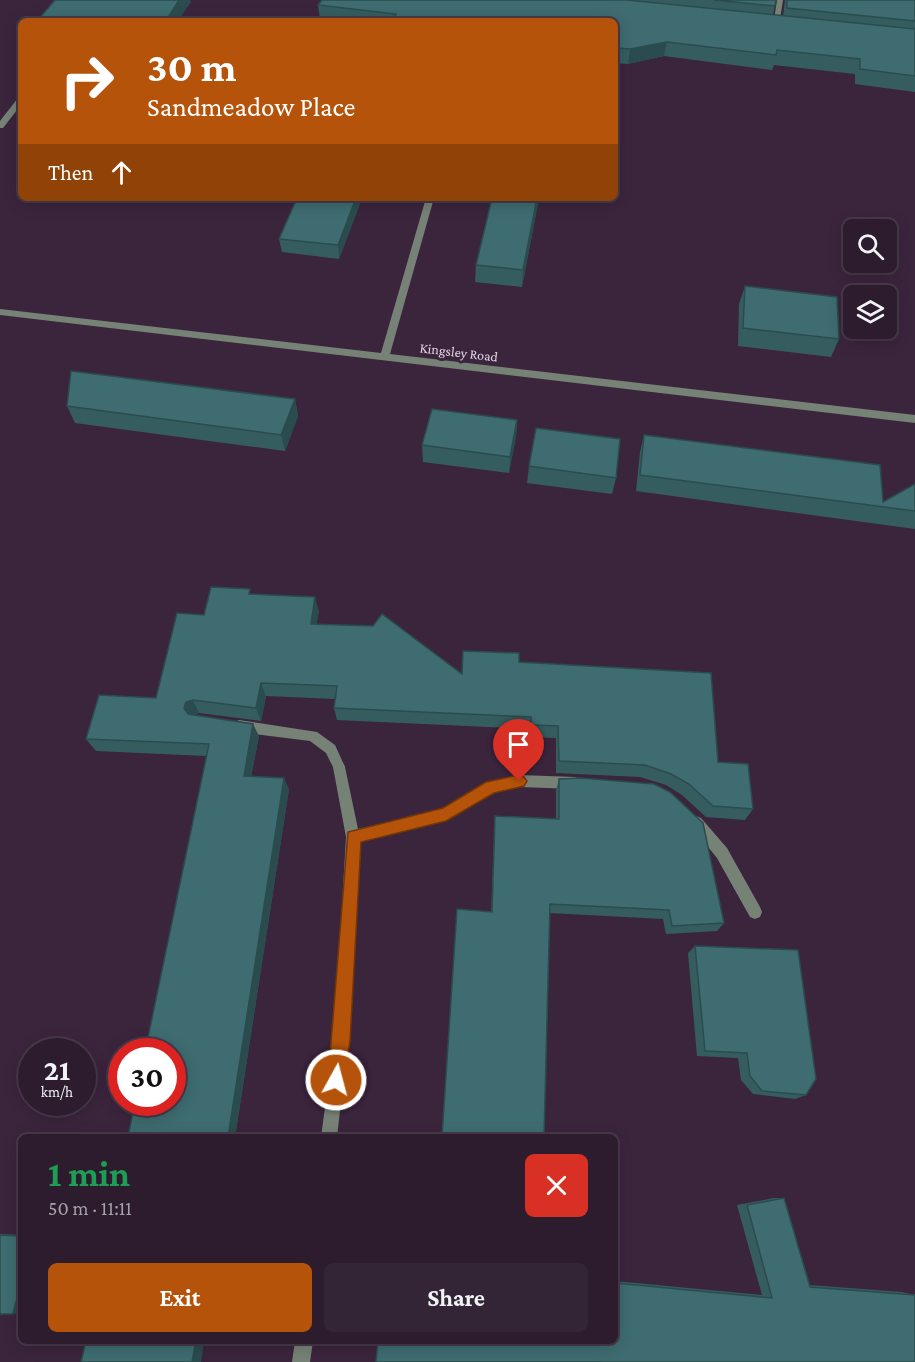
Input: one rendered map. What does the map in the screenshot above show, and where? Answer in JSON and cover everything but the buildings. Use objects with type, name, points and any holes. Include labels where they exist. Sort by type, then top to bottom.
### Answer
[{"type":"street","points":[[776,26],[780,0]]},
{"type":"street","points":[[764,24],[788,27]]},
{"type":"street","points":[[0,126],[18,104]]},
{"type":"street","points":[[385,357],[429,201]]},
{"type":"street","name":"Kingsley Road","points":[[0,312],[915,419]]},
{"type":"street","points":[[221,723],[313,736],[331,749],[339,767],[353,837],[341,1041],[329,1134]]},
{"type":"street","points":[[353,837],[446,814],[491,786],[519,781],[589,783]]},
{"type":"street","points":[[684,808],[722,853],[755,912]]},
{"type":"street","points":[[301,1362],[304,1344]]},
{"type":"route","points":[[336,1080],[341,1041],[353,837],[446,814],[491,786],[519,781]]}]
